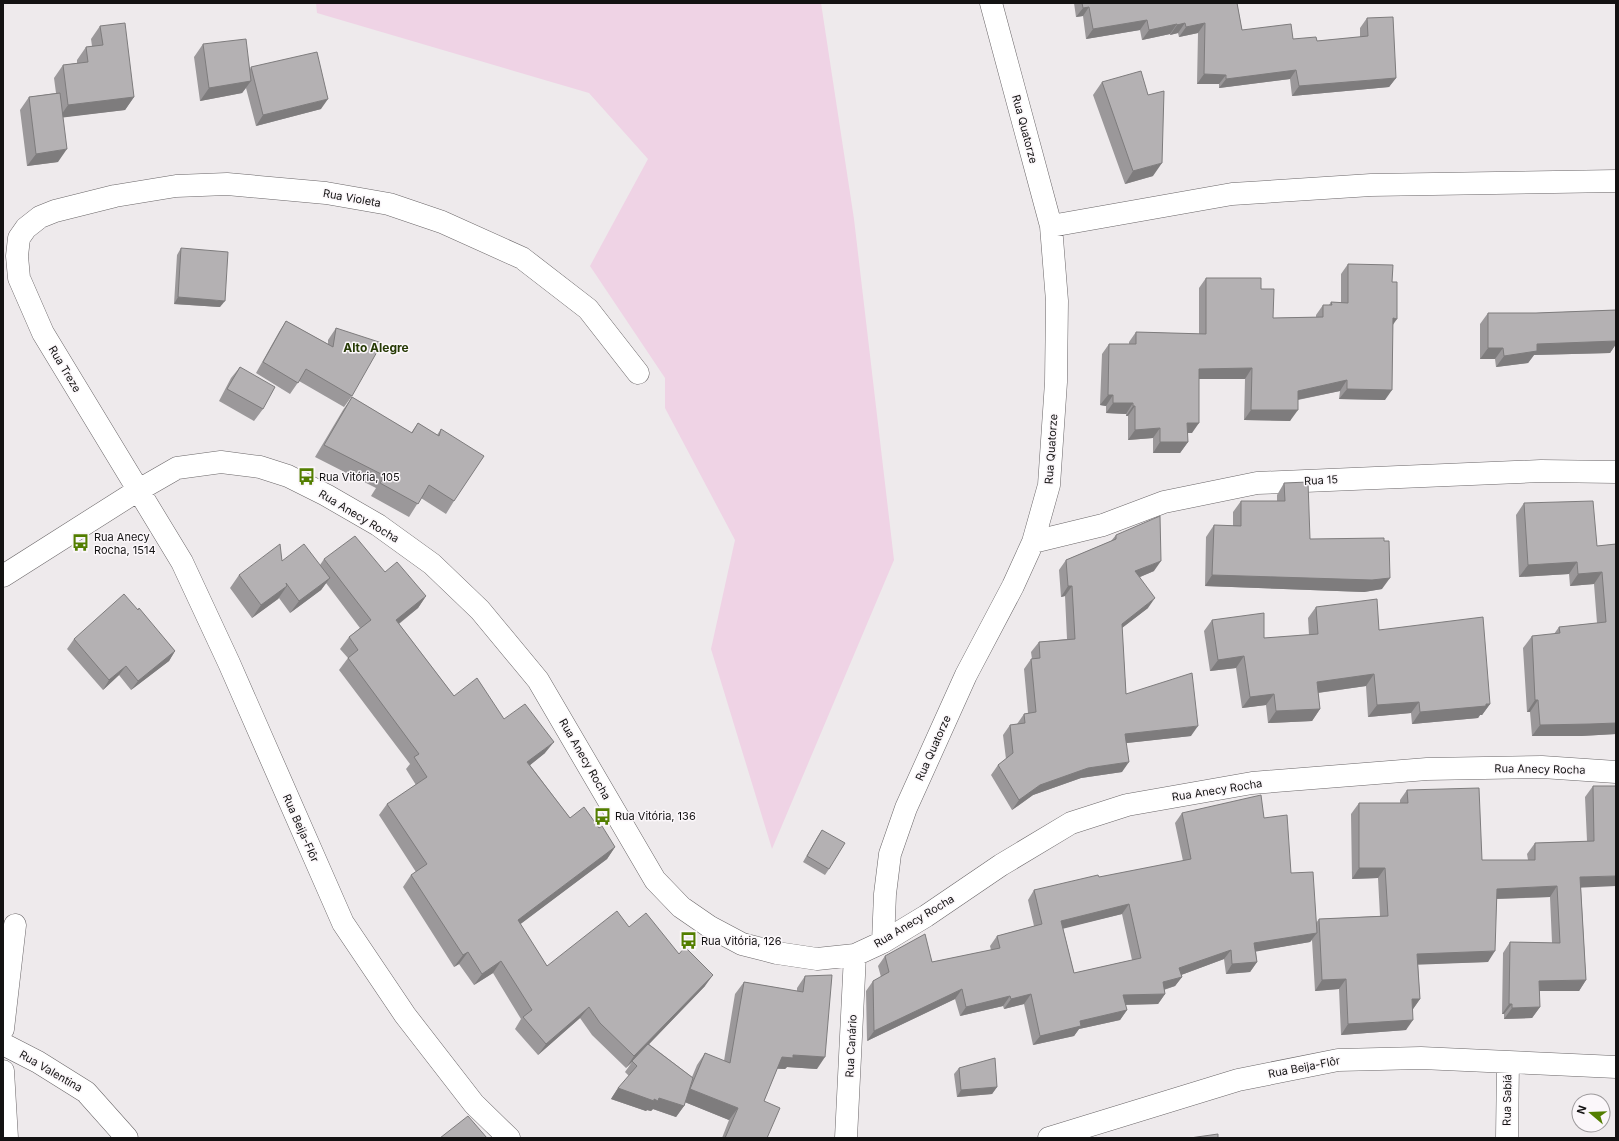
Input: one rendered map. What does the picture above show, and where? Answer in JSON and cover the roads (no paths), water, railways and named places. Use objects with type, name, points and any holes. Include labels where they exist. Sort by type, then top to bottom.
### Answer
[{"type":"street","name":"Rua Quatorze","points":[[884,942],[885,894],[890,854],[906,808],[966,675],[1013,586],[1033,542],[1049,485],[1056,382],[1056,301],[1051,226],[991,3]]},
{"type":"street","points":[[1051,226],[1232,194],[1371,185],[1616,181]]},
{"type":"street","name":"Rua Violeta","points":[[19,238],[26,228],[40,217],[55,211],[115,196],[176,186],[227,184],[326,193],[389,204],[442,222],[522,258],[588,309],[638,374]]},
{"type":"street","name":"Rua Treze","points":[[19,238],[16,256],[19,278],[43,333],[137,491]]},
{"type":"street","name":"Rua Anecy Rocha","points":[[3,576],[137,491],[177,468],[221,462],[260,467],[288,476],[378,525],[432,564],[480,610],[538,680],[655,880],[681,908],[710,927],[742,944],[777,953],[817,959],[855,955],[884,942],[926,916],[1001,865],[1071,823],[1127,805],[1252,783],[1427,769],[1542,767],[1616,772]]},
{"type":"street","name":"Rua 15","points":[[1033,542],[1103,525],[1164,502],[1257,483],[1541,471],[1616,472]]},
{"type":"street","name":"Rua Beija-Flôr","points":[[137,491],[182,562],[229,663],[342,923],[405,1015],[474,1104],[509,1138]]},
{"type":"street","points":[[3,1029],[15,925]]},
{"type":"street","name":"Rua Canário","points":[[846,1138],[855,955]]},
{"type":"street","name":"Rua Valentina","points":[[3,1044],[38,1062],[86,1092],[127,1138]]},
{"type":"street","name":"Rua Beija-Flôr","points":[[1049,1138],[1238,1080],[1338,1060],[1421,1058],[1616,1067]]},
{"type":"street","name":"Rua Sabiá","points":[[1507,1138],[1508,1062]]},
{"type":"street","points":[[3,1070],[7,1138]]},
{"type":"place","name":"Rua Vitória, 105","points":[[306,477]]},
{"type":"place","name":"Rua Anecy Rocha, 1514","points":[[81,543]]},
{"type":"place","name":"Rua Vitória, 136","points":[[602,816]]},
{"type":"place","name":"Rua Vitória, 126","points":[[688,941]]},
{"type":"district","name":"Alto Alegre","points":[[376,347]]}]
